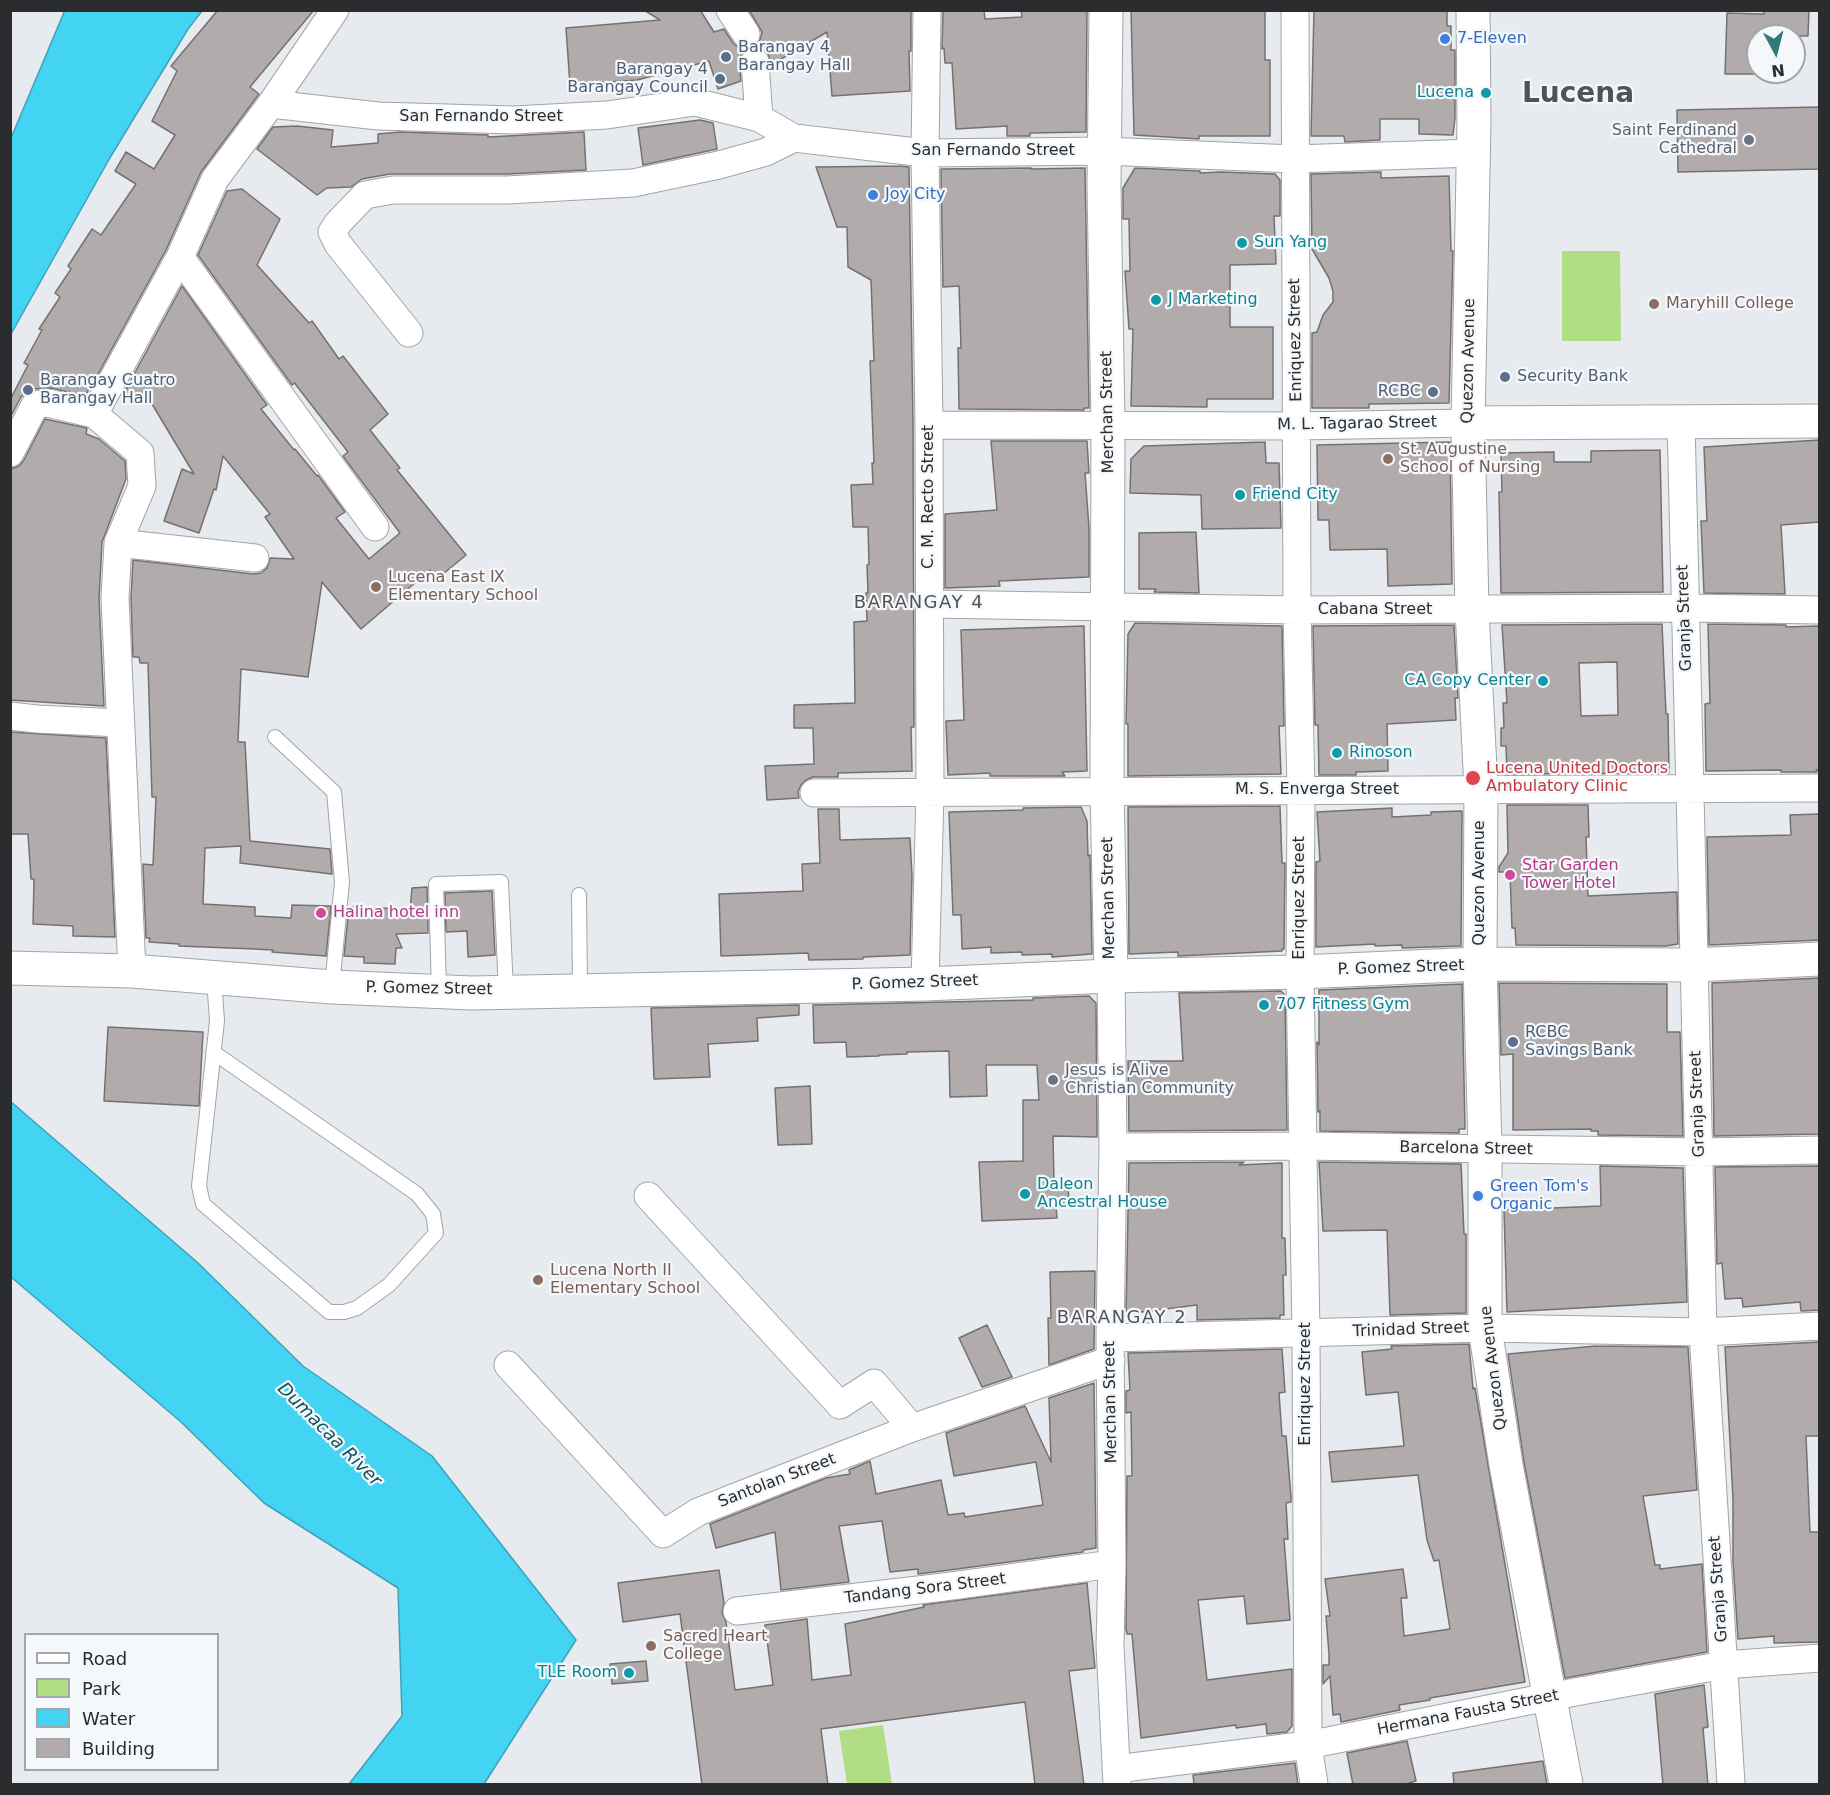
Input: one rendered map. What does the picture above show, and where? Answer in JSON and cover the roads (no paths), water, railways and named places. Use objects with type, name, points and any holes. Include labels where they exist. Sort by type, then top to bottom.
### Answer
[{"type":"main road","name":"Merchan Street","points":[[1106,10],[1104,151],[1109,605],[1107,790],[1111,976]]},
{"type":"main road","name":"Quezon Avenue","points":[[1473,10],[1468,423],[1481,789],[1480,964],[1485,1149],[1485,1328],[1506,1465],[1566,1785]]},
{"type":"main road","name":"M. L. Tagarao Street","points":[[1468,423],[1820,421]]},
{"type":"main road","name":"P. Gomez Street","points":[[10,968],[132,971],[332,987],[439,992],[925,984],[1480,964],[1693,965],[1820,959]]},
{"type":"street","points":[[94,414],[180,257],[215,179],[271,104],[335,10]]},
{"type":"street","points":[[730,10],[746,34]]},
{"type":"street","name":"C. M. Recto Street","points":[[925,984],[930,791],[930,425],[925,153],[927,10]]},
{"type":"street","name":"Enriquez Street","points":[[1294,10],[1297,610],[1301,790],[1300,972],[1306,1334],[1308,1745],[1314,1785]]},
{"type":"street","points":[[755,62],[759,118]]},
{"type":"street","name":"San Fernando Street","points":[[271,104],[378,116],[514,120],[607,115],[695,102],[759,118],[794,138],[925,153],[1104,151],[1294,159],[1473,153]]},
{"type":"street","points":[[409,333],[338,244],[332,232],[365,195],[393,190],[507,190],[633,183],[719,165],[757,154],[794,138]]},
{"type":"street","points":[[180,257],[375,526]]},
{"type":"street","points":[[10,453],[34,405],[48,403],[94,414],[140,453],[142,486],[118,543],[115,598],[132,971]]},
{"type":"street","name":"Granja Street","points":[[1681,422],[1703,1332],[1731,1785]]},
{"type":"street","name":"M. L. Tagarao Street","points":[[930,425],[1297,426],[1468,423]]},
{"type":"street","points":[[118,543],[255,558]]},
{"type":"street","name":"Cabana Street","points":[[930,604],[1109,605],[1297,610],[1684,608],[1820,610]]},
{"type":"street","points":[[10,716],[120,723]]},
{"type":"street","name":"M. S. Enverga Street","points":[[814,793],[1820,788]]},
{"type":"street","name":"Merchan Street","points":[[1111,976],[1113,1147],[1110,1645],[1116,1777]]},
{"type":"street","name":"Barcelona Street","points":[[1113,1147],[1303,1146],[1700,1152],[1820,1150]]},
{"type":"street","points":[[648,1196],[840,1405],[874,1383],[912,1428]]},
{"type":"street","name":"Trinidad Street","points":[[1111,1349],[1306,1334],[1485,1328],[1703,1332],[1820,1326]]},
{"type":"street","name":"Santolan Street","points":[[508,1365],[663,1534],[698,1512],[1111,1349]]},
{"type":"street","name":"Tandang Sora Street","points":[[737,1611],[944,1587],[1112,1564]]},
{"type":"street","name":"Hermana Fausta Street","points":[[1116,1777],[1308,1745],[1548,1696],[1724,1665],[1820,1658]]},
{"type":"lane","points":[[275,737],[334,792],[342,882],[332,987]]},
{"type":"lane","points":[[439,992],[436,884],[501,882],[506,991]]},
{"type":"lane","points":[[579,895],[580,989]]},
{"type":"lane","points":[[213,1052],[417,1194],[433,1214],[436,1233],[389,1285],[357,1308],[344,1312],[329,1311],[204,1204],[199,1186],[213,1052],[217,1021],[214,978]]},
{"type":"water","points":[[65,10],[202,11],[188,29],[111,156],[11,334],[11,138]]},
{"type":"water","name":"Dumacaa River","points":[[10,1101],[197,1262],[303,1366],[432,1456],[576,1640],[484,1784],[349,1784],[402,1716],[398,1588],[264,1503],[181,1422],[11,1277]]},
{"type":"place","name":"7-Eleven","points":[[1445,39]]},
{"type":"place","name":"Barangay 4 Barangay Hall","points":[[726,57]]},
{"type":"place","name":"Barangay 4 Barangay Council","points":[[720,79]]},
{"type":"place","name":"Lucena","points":[[1486,93]]},
{"type":"place","name":"Saint Ferdinand Cathedral","points":[[1749,140]]},
{"type":"place","name":"Joy City","points":[[873,195]]},
{"type":"place","name":"Sun Yang","points":[[1242,243]]},
{"type":"place","name":"J Marketing","points":[[1156,300]]},
{"type":"place","name":"Maryhill College","points":[[1654,304]]},
{"type":"place","name":"Security Bank","points":[[1505,377]]},
{"type":"place","name":"Barangay Cuatro Barangay Hall","points":[[28,390]]},
{"type":"place","name":"RCBC","points":[[1433,392]]},
{"type":"place","name":"St. Augustine School of Nursing","points":[[1388,459]]},
{"type":"place","name":"Friend City","points":[[1240,495]]},
{"type":"place","name":"Lucena East Ⅸ Elementary School","points":[[376,587]]},
{"type":"place","name":"CA Copy Center","points":[[1543,681]]},
{"type":"place","name":"Rinoson","points":[[1337,753]]},
{"type":"place","name":"Lucena United Doctors Ambulatory Clinic","points":[[1473,778]]},
{"type":"place","name":"Star Garden Tower Hotel","points":[[1510,875]]},
{"type":"place","name":"Halina hotel inn","points":[[321,913]]},
{"type":"place","name":"707 Fitness Gym","points":[[1264,1005]]},
{"type":"place","name":"RCBC Savings Bank","points":[[1513,1042]]},
{"type":"place","name":"Jesus is Alive Christian Community","points":[[1053,1080]]},
{"type":"place","name":"Daleon Ancestral House","points":[[1025,1194]]},
{"type":"place","name":"Green Tom's Organic","points":[[1478,1196]]},
{"type":"place","name":"Lucena North II Elementary School","points":[[538,1280]]},
{"type":"place","name":"Sacred Heart College","points":[[651,1646]]},
{"type":"place","name":"TLE Room","points":[[629,1673]]},
{"type":"district","name":"Lucena","points":[[1578,95]]},
{"type":"district","name":"BARANGAY 4","points":[[919,603]]},
{"type":"district","name":"BARANGAY 2","points":[[1122,1318]]}]
